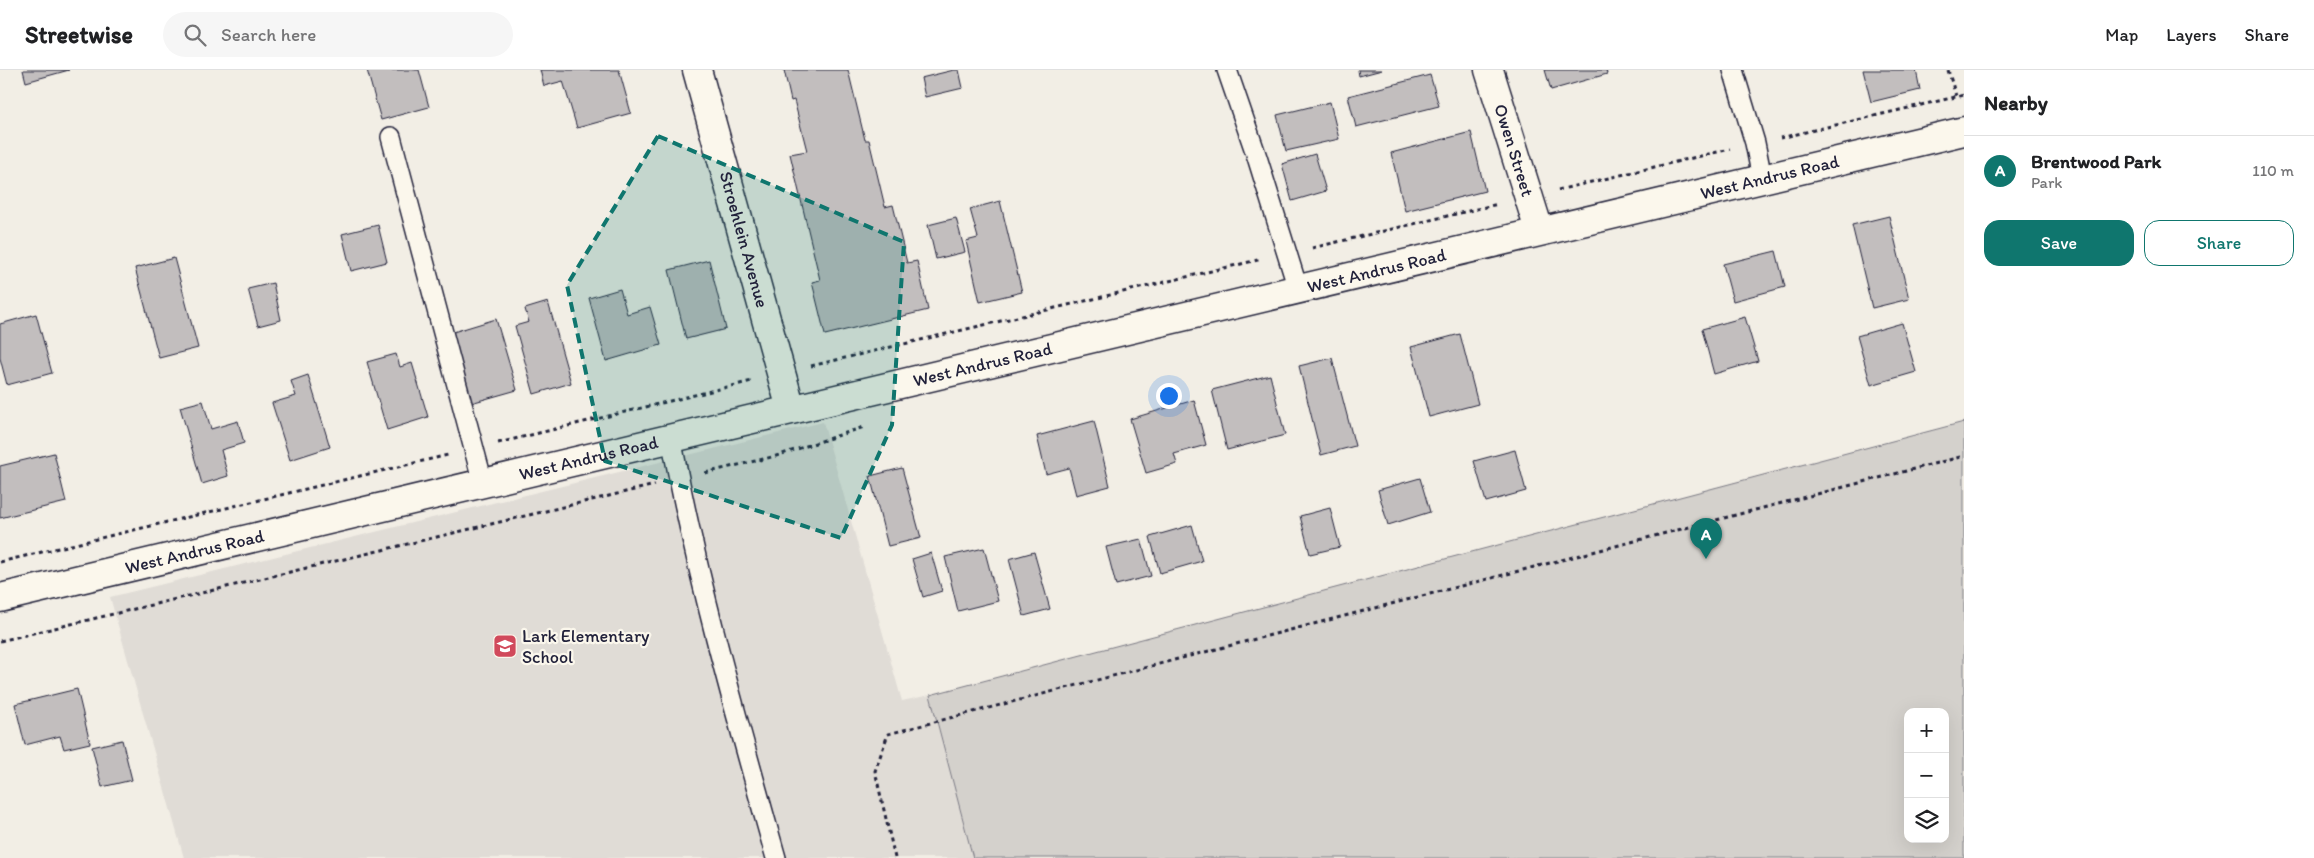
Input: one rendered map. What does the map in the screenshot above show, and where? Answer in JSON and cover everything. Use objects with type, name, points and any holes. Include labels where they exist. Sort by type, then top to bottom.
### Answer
[{"type":"street","name":"Stroehlein Avenue","points":[[697,70],[791,409]]},
{"type":"street","name":"Owen Street","points":[[1490,70],[1539,230]]},
{"type":"street","name":"West Andrus Road","points":[[0,598],[1539,230],[1964,131]]},
{"type":"lane","points":[[1227,70],[1288,253],[1298,289]]},
{"type":"lane","points":[[1733,70],[1755,143],[1762,178]]},
{"type":"lane","points":[[391,137],[483,483]]},
{"type":"lane","points":[[671,437],[679,480],[732,700],[776,858]]},
{"type":"path","points":[[1948,70],[1956,96]]},
{"type":"path","points":[[0,562],[474,449],[781,373],[1964,95]]},
{"type":"path","points":[[0,641],[679,480],[783,454],[866,426]]},
{"type":"path","points":[[895,858],[875,771],[888,734],[1964,456]]},
{"type":"highlighted area","points":[[658,136],[904,242],[892,425],[841,538],[605,461],[567,285]]},
{"type":"shaded area","name":"Lark Elementary School","points":[[823,422],[902,701],[930,695],[973,858],[184,858],[110,597]]},
{"type":"shaded area","points":[[1964,422],[1964,858],[973,858],[930,695]]},
{"type":"building","points":[[23,70],[69,70],[26,82]]},
{"type":"building","points":[[367,70],[419,70],[429,107],[381,120]]},
{"type":"building","points":[[540,70],[619,70],[631,113],[577,128],[563,81],[544,86]]},
{"type":"building","points":[[784,70],[848,70],[865,140],[869,140],[885,207],[893,205],[907,263],[917,261],[928,310],[825,335],[812,282],[820,280],[790,154],[807,151],[794,100],[791,101]]},
{"type":"building","points":[[959,70],[963,88],[925,97],[921,78]]},
{"type":"building","points":[[1358,70],[1382,70],[1359,76]]},
{"type":"building","points":[[1545,70],[1606,70],[1607,74],[1551,90]]},
{"type":"building","points":[[1863,70],[1916,70],[1920,90],[1871,102]]},
{"type":"building","points":[[1430,75],[1439,106],[1356,127],[1348,96]]},
{"type":"building","points":[[1330,102],[1339,139],[1286,151],[1277,115]]},
{"type":"building","points":[[1471,132],[1485,191],[1405,211],[1391,153]]},
{"type":"building","points":[[1315,154],[1326,191],[1292,201],[1282,164]]},
{"type":"building","points":[[1000,201],[1022,292],[980,302],[966,241],[978,238],[970,209]]},
{"type":"building","points":[[1889,216],[1909,299],[1872,308],[1852,225]]},
{"type":"building","points":[[956,218],[965,252],[936,259],[928,225]]},
{"type":"building","points":[[378,225],[387,262],[351,271],[342,234]]},
{"type":"building","points":[[1776,251],[1785,287],[1733,301],[1723,264]]},
{"type":"building","points":[[174,258],[198,348],[159,358],[135,268]]},
{"type":"building","points":[[709,260],[726,329],[686,339],[669,270]]},
{"type":"building","points":[[273,283],[281,320],[258,326],[248,289]]},
{"type":"building","points":[[620,289],[627,314],[650,307],[661,345],[606,361],[589,298]]},
{"type":"building","points":[[548,302],[571,383],[534,394],[515,326],[529,322],[525,309]]},
{"type":"building","points":[[36,314],[52,373],[7,385],[0,358],[0,324]]},
{"type":"building","points":[[1745,317],[1758,361],[1714,374],[1702,329]]},
{"type":"building","points":[[496,319],[517,390],[471,403],[450,333]]},
{"type":"building","points":[[1902,323],[1916,372],[1871,385],[1857,336]]},
{"type":"building","points":[[1460,334],[1478,404],[1429,417],[1411,347]]},
{"type":"building","points":[[396,354],[400,367],[412,363],[428,417],[387,430],[367,362]]},
{"type":"building","points":[[1332,358],[1355,446],[1321,455],[1299,366]]},
{"type":"building","points":[[308,375],[330,447],[290,460],[272,403],[296,396],[291,381]]},
{"type":"building","points":[[1270,375],[1285,435],[1227,450],[1212,390]]},
{"type":"building","points":[[1194,400],[1206,445],[1174,454],[1177,464],[1146,473],[1130,419]]},
{"type":"building","points":[[203,401],[211,429],[238,421],[244,443],[221,450],[228,476],[202,484],[180,407]]},
{"type":"building","points":[[1094,421],[1110,486],[1076,495],[1069,468],[1046,474],[1037,436]]},
{"type":"building","points":[[1515,450],[1526,491],[1486,502],[1474,461]]},
{"type":"building","points":[[54,453],[66,502],[0,518],[0,466]]},
{"type":"building","points":[[902,468],[921,538],[888,546],[870,476]]},
{"type":"building","points":[[1420,478],[1430,512],[1388,525],[1378,490]]},
{"type":"building","points":[[1330,508],[1340,547],[1310,554],[1300,516]]},
{"type":"building","points":[[1192,525],[1202,561],[1160,573],[1150,537]]},
{"type":"building","points":[[1141,539],[1151,576],[1116,585],[1106,547]]},
{"type":"building","points":[[984,548],[998,601],[958,611],[945,557]]},
{"type":"building","points":[[1034,552],[1050,609],[1024,616],[1009,559]]},
{"type":"building","points":[[931,553],[942,591],[923,597],[912,559]]},
{"type":"building","points":[[77,689],[90,743],[64,749],[60,736],[25,745],[15,704]]},
{"type":"building","points":[[122,740],[132,780],[102,787],[92,747]]},
{"type":"place","name":"Brentwood Park","points":[[1706,559]]},
{"type":"place","name":"Lark Elementary School","points":[[505,646]]}]
